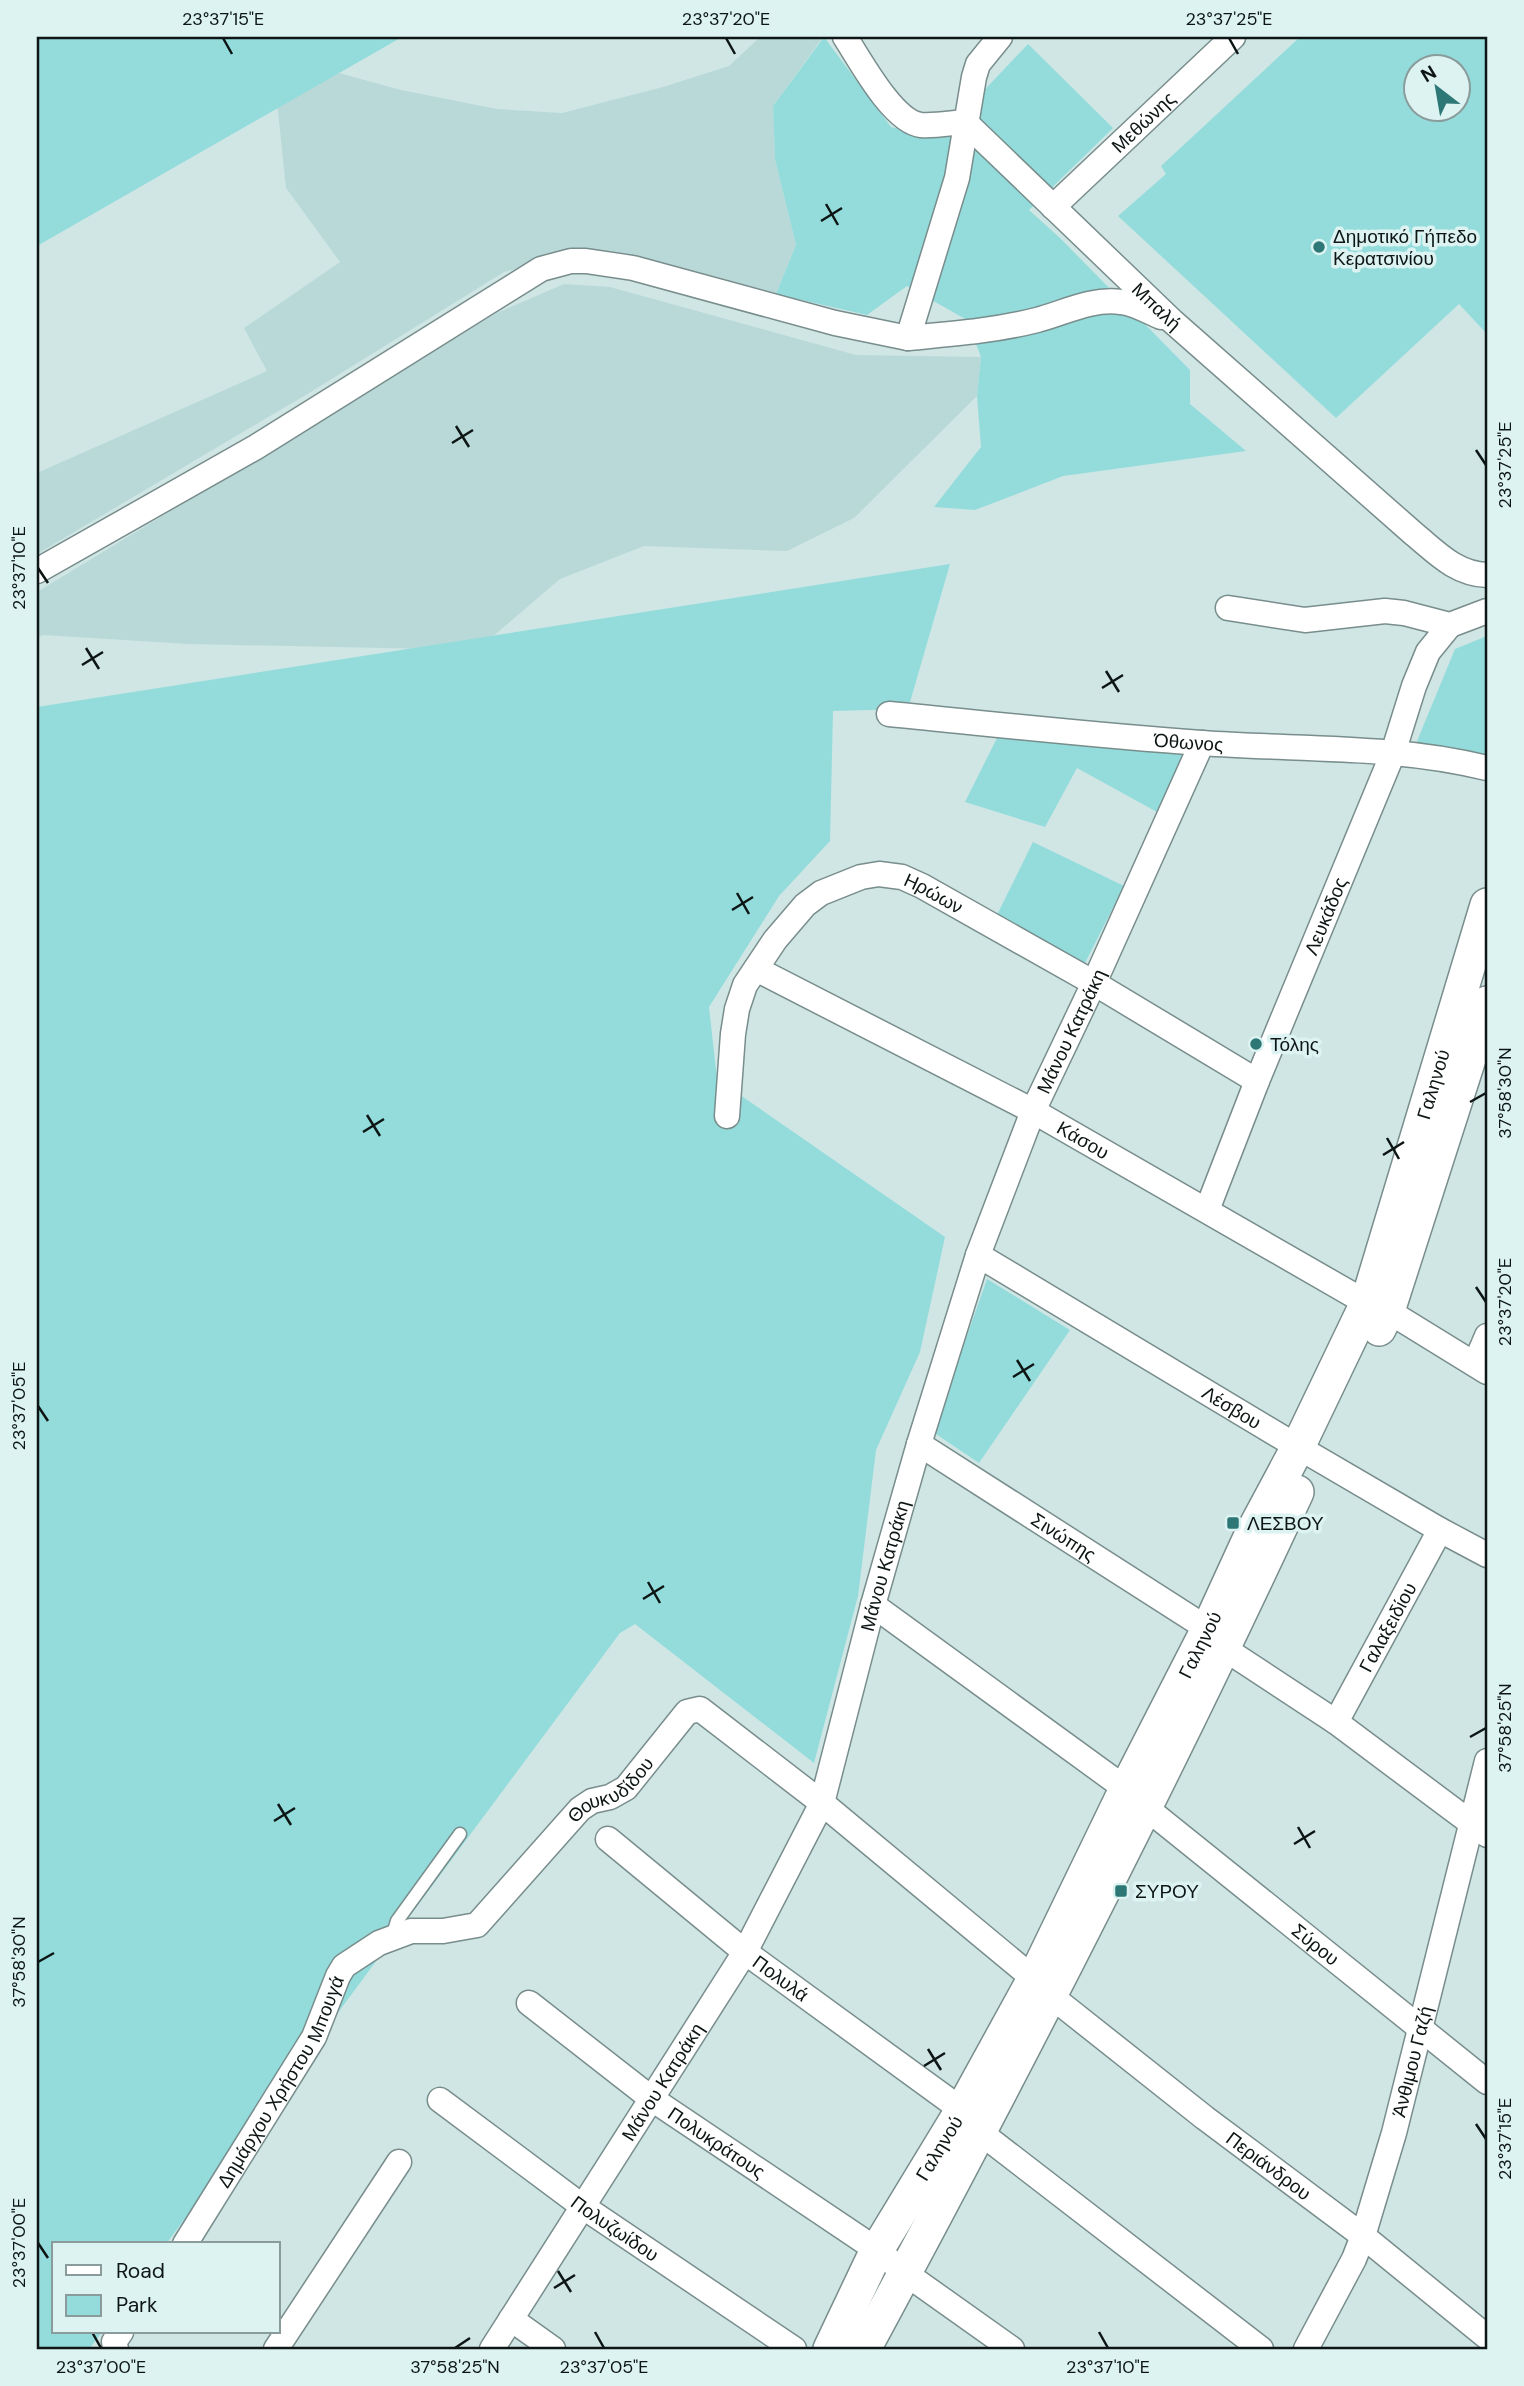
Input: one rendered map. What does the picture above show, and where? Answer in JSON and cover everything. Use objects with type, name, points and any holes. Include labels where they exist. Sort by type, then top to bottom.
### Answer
[{"type":"street","points":[[845,37],[894,108],[905,119],[920,125],[965,122]]},
{"type":"street","points":[[908,338],[957,178],[965,122],[978,64],[1000,37]]},
{"type":"street","name":"Μεθώνης","points":[[1054,207],[1233,37]]},
{"type":"street","name":"Μπαλή","points":[[965,122],[1172,321],[1453,566],[1472,574],[1487,575]]},
{"type":"street","points":[[37,571],[256,447],[541,269],[557,264],[586,261],[633,268],[835,323],[908,338],[985,331],[1038,320],[1076,307],[1121,302],[1172,321]]},
{"type":"street","points":[[1228,608],[1305,620],[1333,619],[1385,611],[1404,612],[1450,625],[1487,611]]},
{"type":"street","name":"Λευκάδος","points":[[1207,1210],[1257,1081],[1393,753],[1413,686],[1428,652],[1450,625]]},
{"type":"street","name":"Όθωνος","points":[[890,714],[1202,743],[1393,753],[1487,768]]},
{"type":"street","name":"Μάνου Κατράκη","points":[[492,2349],[744,1952],[822,1803],[873,1605],[919,1444],[978,1255],[1033,1111],[1202,743]]},
{"type":"street","name":"Ηρώων","points":[[727,1116],[733,1034],[745,985],[775,940],[805,905],[821,893],[861,877],[879,874],[902,877],[922,886],[1094,983],[1257,1081]]},
{"type":"street","name":"Γαληνού","points":[[1378,1307],[1487,905]]},
{"type":"street","name":"Κάσου","points":[[756,969],[1033,1111],[1481,1368]]},
{"type":"street","name":"Γαληνού","points":[[864,2349],[905,2273],[972,2121],[1043,1987],[1216,1639],[1252,1533],[1306,1451],[1378,1307],[1487,1003]]},
{"type":"street","name":"Λέσβου","points":[[978,1255],[1440,1530],[1487,1555]]},
{"type":"street","points":[[1481,1368],[1487,1336]]},
{"type":"street","name":"Σινώπης","points":[[919,1444],[1216,1639],[1336,1722],[1479,1829]]},
{"type":"street","name":"Γαλαξειδίου","points":[[1336,1722],[1440,1530]]},
{"type":"street","name":"Σύρου","points":[[873,1605],[1135,1798],[1487,2082]]},
{"type":"street","name":"Θουκυδίδου","points":[[392,1938],[411,1931],[443,1931],[477,1925],[580,1809],[592,1801],[610,1797],[625,1788],[687,1712],[699,1709],[822,1803]]},
{"type":"street","name":"Άνθιμου Γαζή","points":[[1306,2349],[1363,2236],[1394,2133],[1419,2026],[1479,1829],[1487,1761]]},
{"type":"street","name":"Περιάνδρου","points":[[822,1803],[1205,2118],[1363,2236],[1487,2337]]},
{"type":"street","name":"Πολυλά","points":[[608,1839],[744,1952],[972,2121],[1261,2349]]},
{"type":"street","name":"Δημάρχου Χρήστου Μπουγά","points":[[186,2242],[314,2037],[344,1966],[379,1943],[392,1938]]},
{"type":"street","name":"Πολυκράτους","points":[[529,2003],[652,2099],[877,2250],[905,2273]]},
{"type":"street","name":"Πολυζωίδου","points":[[440,2099],[582,2206],[794,2349]]},
{"type":"street","name":"Γαληνού","points":[[830,2349],[877,2250],[972,2121]]},
{"type":"street","points":[[276,2349],[399,2162]]},
{"type":"street","points":[[905,2273],[1012,2349]]},
{"type":"street","points":[[511,2319],[553,2349]]},
{"type":"lane","points":[[392,1938],[397,1921],[460,1834]]},
{"type":"shaded area","points":[[760,37],[823,37],[773,106],[775,159],[796,245],[776,294],[585,252],[504,272],[309,393],[37,554],[37,473],[267,371],[244,328],[340,262],[286,188],[277,102],[317,67],[401,90],[497,109],[562,113],[663,87],[729,66]]},
{"type":"shaded area","points":[[564,284],[610,287],[856,355],[981,357],[977,396],[854,518],[787,551],[644,546],[560,579],[477,650],[188,644],[43,635],[37,638],[37,592],[497,313]]},
{"type":"green space","points":[[37,37],[402,37],[37,246]]},
{"type":"green space","points":[[824,37],[891,127],[939,138],[1028,44],[1113,128],[1029,210],[1190,370],[1190,404],[1246,451],[1063,476],[975,510],[934,507],[981,447],[977,396],[981,357],[967,320],[907,286],[867,315],[776,294],[796,245],[775,159],[773,106]]},
{"type":"green space","name":"Δημοτικό Γήπεδο Κερατσινίου","points":[[1300,37],[1487,37],[1487,334],[1459,304],[1336,418],[1118,216],[1166,174],[1161,166]]},
{"type":"green space","points":[[950,564],[908,709],[833,711],[830,841],[779,896],[709,1007],[717,1079],[945,1237],[920,1352],[876,1450],[858,1596],[814,1763],[635,1624],[620,1633],[167,2242],[52,2242],[52,2334],[100,2334],[89,2349],[37,2349],[37,707]]},
{"type":"green space","points":[[1487,636],[1487,771],[1408,763],[1455,649]]},
{"type":"green space","points":[[998,736],[1183,754],[1157,812],[1077,768],[1045,827],[965,802]]},
{"type":"green space","points":[[1033,842],[1124,886],[1083,967],[997,915]]},
{"type":"green space","points":[[987,1279],[1070,1330],[979,1463],[933,1432]]},
{"type":"place","name":"Δημοτικό Γήπεδο Κερατσινίου","points":[[1319,247]]},
{"type":"place","name":"Τόλης","points":[[1256,1044]]},
{"type":"place","name":"ΛΕΣΒΟΥ","points":[[1233,1523]]},
{"type":"place","name":"ΣΥΡΟΥ","points":[[1121,1891]]}]
